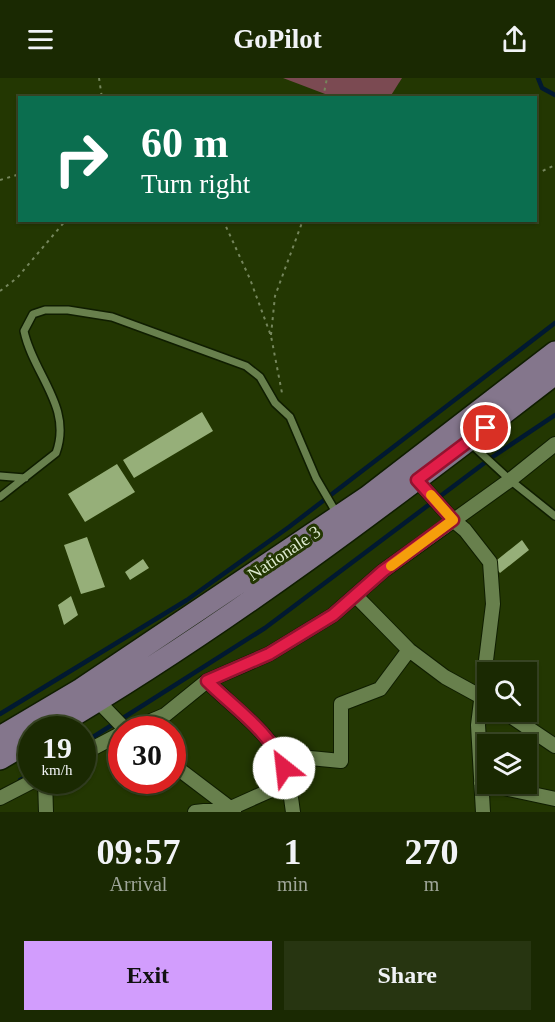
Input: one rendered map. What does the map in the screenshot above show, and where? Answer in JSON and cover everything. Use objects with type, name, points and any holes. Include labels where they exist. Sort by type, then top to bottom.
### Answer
[{"type":"main road","name":"Nationale 3","points":[[344,524],[367,497],[555,352]]},
{"type":"main road","name":"Nationale 3","points":[[0,737],[89,694],[344,524],[417,480],[555,374]]},
{"type":"main road","name":"Nationale 3","points":[[65,716],[89,694]]},
{"type":"main road","points":[[0,759],[18,748]]},
{"type":"street","points":[[163,716],[207,681],[269,654],[333,615],[383,571],[510,480],[555,444]]},
{"type":"street","points":[[417,480],[465,530],[490,562],[493,604],[487,662]]},
{"type":"street","points":[[356,596],[409,650],[445,677],[477,694]]},
{"type":"street","points":[[279,755],[341,761],[341,704],[380,689],[409,650]]},
{"type":"street","points":[[207,681],[265,737],[279,755],[289,782],[293,812]]},
{"type":"street","points":[[89,694],[112,716]]},
{"type":"street","points":[[519,722],[555,746]]},
{"type":"street","points":[[186,775],[233,810]]},
{"type":"street","points":[[200,811],[233,810],[289,782]]},
{"type":"street","points":[[0,798],[18,789]]},
{"type":"street","points":[[45,794],[46,812]]},
{"type":"street","points":[[482,794],[483,812]]},
{"type":"street","points":[[536,794],[555,798]]},
{"type":"lane","points":[[0,497],[56,453],[60,442],[62,425],[55,402],[24,331],[33,314],[45,310],[68,310],[112,317],[246,366],[260,376],[275,404],[290,417],[316,478],[344,524]]},
{"type":"lane","points":[[468,441],[510,480],[555,516]]},
{"type":"lane","points":[[0,476],[25,478]]},
{"type":"path","points":[[99,78],[102,96]]},
{"type":"path","points":[[323,96],[327,78]]},
{"type":"path","points":[[537,174],[555,165]]},
{"type":"path","points":[[0,180],[18,175]]},
{"type":"path","points":[[0,291],[17,278],[64,222]]},
{"type":"path","points":[[224,222],[250,279],[271,336],[283,399],[290,417]]},
{"type":"path","points":[[271,336],[275,296],[302,222]]},
{"type":"shaded area","points":[[283,78],[402,78],[391,96],[330,96]]},
{"type":"building","points":[[202,412],[213,431],[134,478],[123,460]]},
{"type":"building","points":[[117,464],[135,492],[85,522],[68,494]]},
{"type":"building","points":[[87,537],[105,587],[81,594],[64,545]]},
{"type":"building","points":[[522,540],[529,550],[500,573],[492,564]]},
{"type":"building","points":[[143,559],[149,568],[130,580],[125,572]]},
{"type":"building","points":[[71,596],[78,615],[64,625],[58,605]]},
{"type":"waterway","points":[[538,78],[542,88],[555,95]]},
{"type":"waterway","points":[[0,714],[187,600],[289,527],[555,323]]},
{"type":"waterway","points":[[96,735],[265,628],[491,458],[555,415]]},
{"type":"slow traffic","points":[[391,566],[453,520],[431,495]]},
{"type":"route","points":[[284,768],[279,755],[265,737],[207,681],[269,654],[333,615],[383,571],[453,520],[417,480],[486,428]]}]
